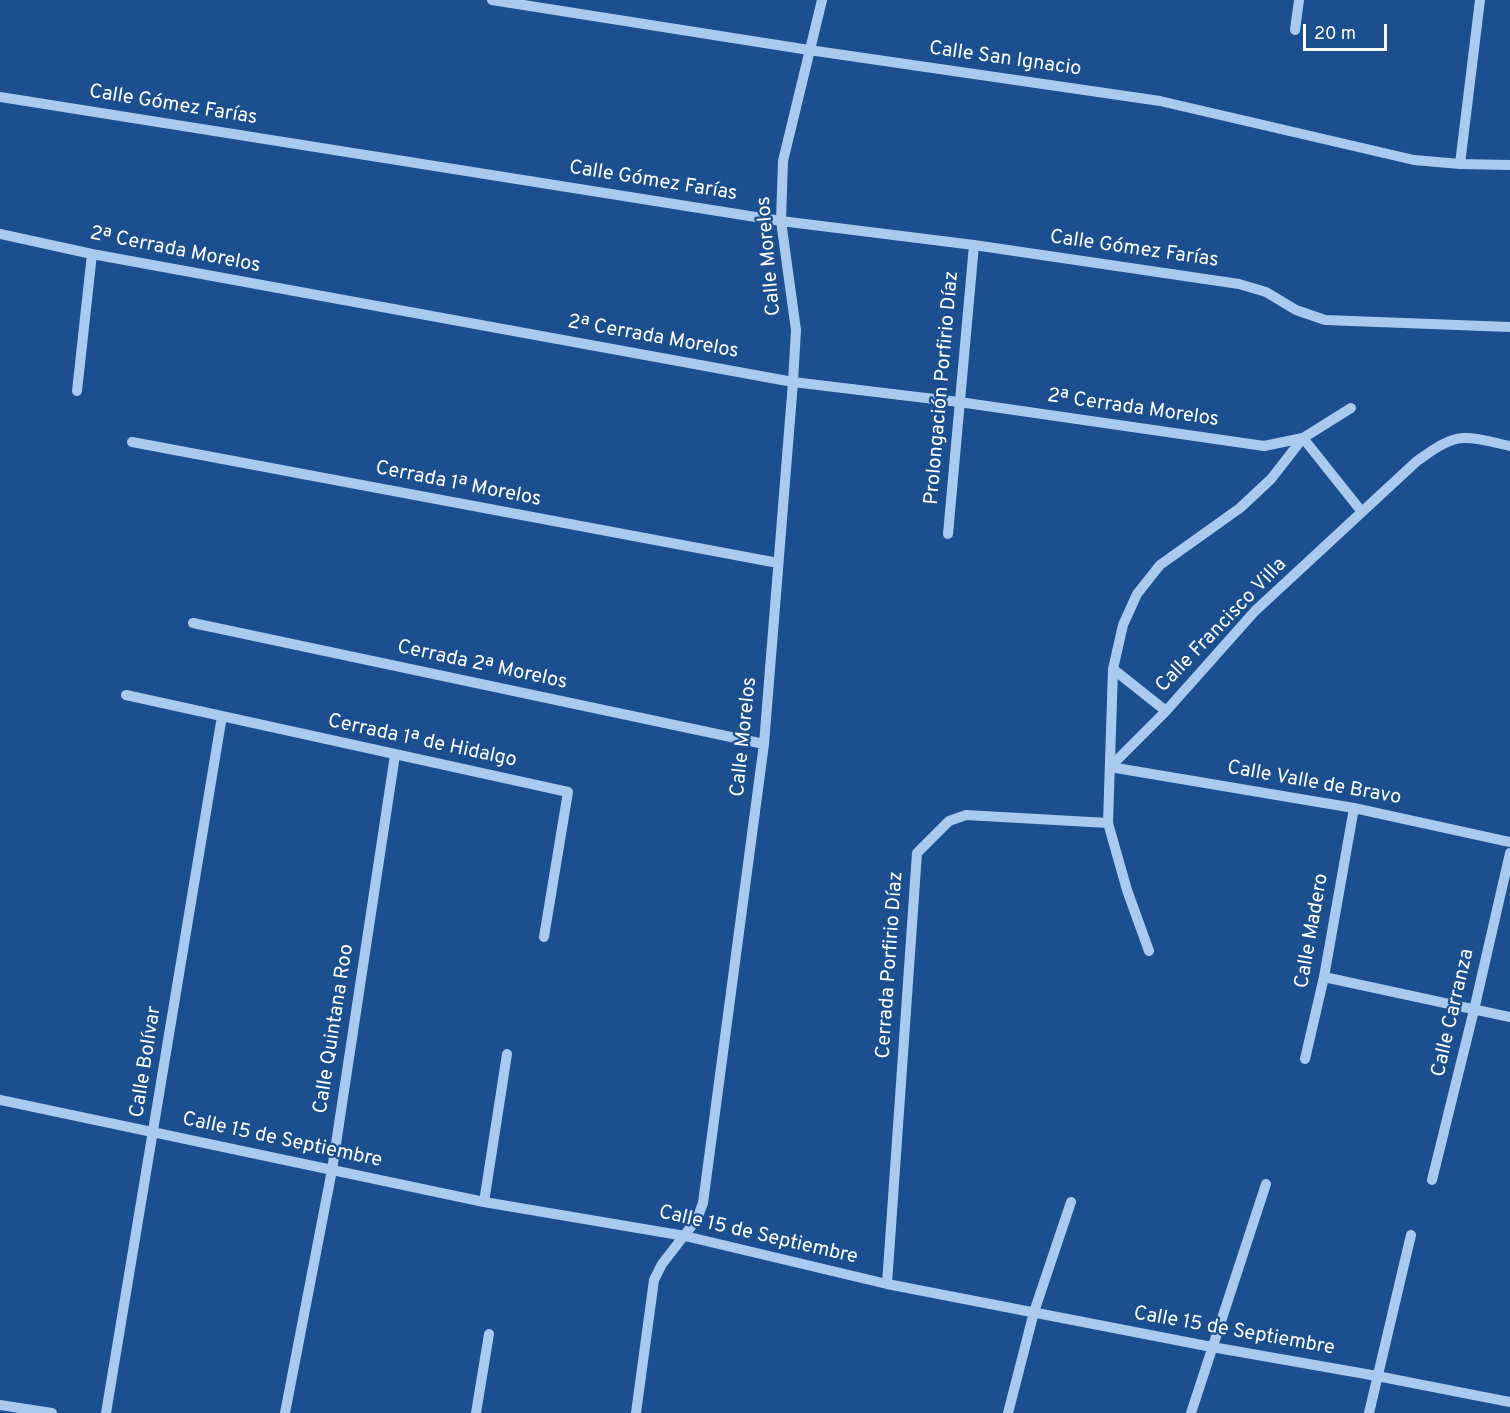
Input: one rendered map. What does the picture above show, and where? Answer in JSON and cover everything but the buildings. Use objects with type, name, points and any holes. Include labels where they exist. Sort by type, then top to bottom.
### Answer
[{"type":"street","name":"Calle San Ignacio","points":[[492,0],[810,50],[1160,101],[1414,160],[1510,165]]},
{"type":"street","name":"Calle Morelos","points":[[636,1413],[654,1280],[662,1264],[697,1219],[703,1203],[764,744],[793,382],[795,330],[781,221],[783,161],[822,0]]},
{"type":"street","points":[[1295,30],[1299,0]]},
{"type":"street","points":[[1460,164],[1480,0]]},
{"type":"street","name":"Calle Gómez Farías","points":[[0,96],[781,221],[974,245],[1239,284],[1266,292],[1296,310],[1326,320],[1510,327]]},
{"type":"street","name":"2ª Cerrada Morelos","points":[[0,234],[92,254],[793,382],[959,402],[1264,446],[1303,438]]},
{"type":"street","name":"Prolongación Porfirio Díaz","points":[[948,534],[974,245]]},
{"type":"street","points":[[77,391],[92,254]]},
{"type":"street","points":[[1149,951],[1108,823],[1113,669],[1127,614],[1137,594],[1160,565],[1240,508],[1271,479],[1303,438],[1351,408]]},
{"type":"street","points":[[1303,438],[1362,512]]},
{"type":"street","name":"Calle Francisco Villa","points":[[1110,766],[1166,711],[1255,611],[1417,461],[1441,445],[1462,438],[1510,446]]},
{"type":"street","name":"Cerrada 1ª Morelos","points":[[132,442],[778,563]]},
{"type":"street","name":"Cerrada 2ª Morelos","points":[[194,623],[764,744]]},
{"type":"street","points":[[1113,669],[1166,711]]},
{"type":"street","name":"Cerrada 1ª de Hidalgo","points":[[126,695],[568,792],[544,937]]},
{"type":"street","name":"Calle Bolívar","points":[[106,1413],[222,716]]},
{"type":"street","name":"Calle Quintana Roo","points":[[285,1413],[332,1170],[395,755]]},
{"type":"street","name":"Calle Valle de Bravo","points":[[1110,766],[1354,808],[1510,842]]},
{"type":"street","name":"Calle Madero","points":[[1305,1059],[1324,977],[1354,808]]},
{"type":"street","name":"Cerrada Porfirio Díaz","points":[[887,1284],[917,853],[950,821],[966,815],[1108,823]]},
{"type":"street","name":"Calle Carranza","points":[[1432,1180],[1510,853]]},
{"type":"street","points":[[1324,977],[1510,1017]]},
{"type":"street","points":[[484,1202],[507,1054]]},
{"type":"street","name":"Calle 15 de Septiembre","points":[[0,1100],[484,1202],[685,1236],[887,1284],[1510,1402]]},
{"type":"street","points":[[1191,1413],[1266,1184]]},
{"type":"street","points":[[1008,1413],[1034,1312],[1071,1202]]},
{"type":"street","points":[[1368,1413],[1411,1235]]},
{"type":"street","points":[[476,1413],[489,1334]]},
{"type":"street","points":[[0,1405],[52,1413]]}]
